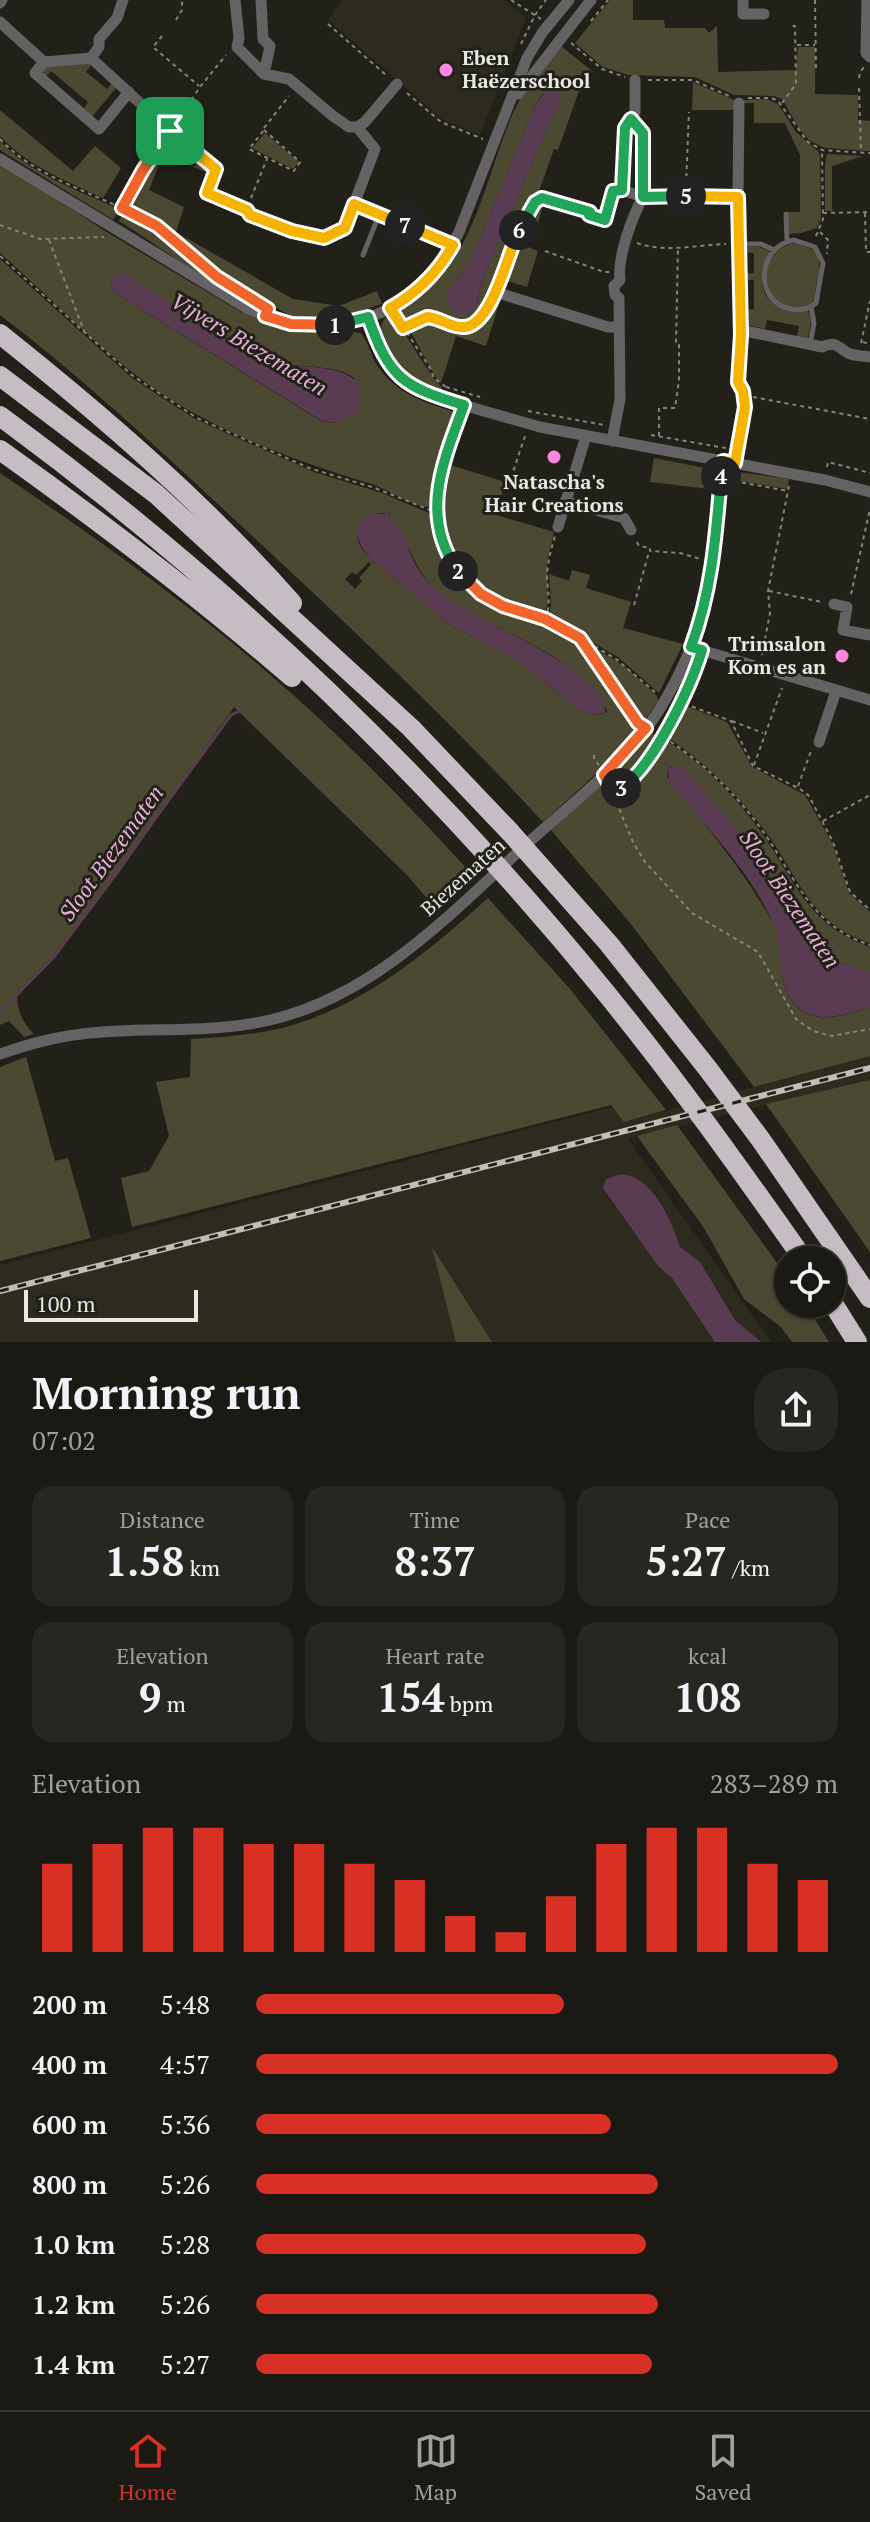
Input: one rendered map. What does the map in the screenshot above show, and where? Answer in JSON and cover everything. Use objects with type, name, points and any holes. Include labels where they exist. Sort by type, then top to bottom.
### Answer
[{"type":"highway","points":[[0,334],[117,432],[250,555],[358,678]]},
{"type":"highway","points":[[0,376],[156,494],[411,728],[511,833],[609,944],[708,1069],[870,1298]]},
{"type":"highway","points":[[0,416],[225,596],[352,716],[486,856],[605,992],[731,1155],[794,1246]]},
{"type":"highway","points":[[0,450],[136,548],[218,612],[315,697],[352,716]]},
{"type":"highway","points":[[842,1318],[857,1342]]},
{"type":"street","points":[[91,58],[99,47],[99,39],[117,18],[123,0]]},
{"type":"street","points":[[235,0],[237,47],[264,74],[289,79],[349,127],[365,122],[397,84]]},
{"type":"street","points":[[261,0],[263,39],[270,46],[264,74]]},
{"type":"street","points":[[0,159],[232,301],[291,324],[350,323],[390,308],[423,285],[440,266],[453,245],[527,58],[569,0]]},
{"type":"street","points":[[511,104],[591,0]]},
{"type":"street","points":[[743,0],[743,14],[764,14]]},
{"type":"street","points":[[867,0],[866,53],[870,59]]},
{"type":"street","points":[[0,22],[44,62]]},
{"type":"street","points":[[129,92],[99,129],[35,73],[44,62],[91,58],[216,169],[207,193],[247,210],[250,215],[292,231],[324,238],[345,228],[375,149],[357,127]]},
{"type":"street","points":[[622,190],[625,128],[635,112],[635,80]]},
{"type":"street","points":[[739,103],[741,330],[738,382],[743,391]]},
{"type":"street","points":[[605,220],[613,191],[622,190],[643,197],[738,197]]},
{"type":"street","points":[[612,441],[620,399],[619,298],[615,295],[614,286],[620,280],[619,271],[627,239],[643,197]]},
{"type":"street","points":[[354,204],[453,245]]},
{"type":"street","points":[[500,295],[608,327],[618,327]]},
{"type":"street","points":[[368,317],[381,353],[399,377],[420,391],[530,424],[825,480],[870,492]]},
{"type":"street","points":[[741,330],[822,347],[832,343],[847,352],[864,356]]},
{"type":"street","points":[[558,527],[586,436]]},
{"type":"street","name":"Biezematen","points":[[0,1054],[49,1039],[81,1034],[202,1029],[250,1023],[296,1012],[329,999],[382,971],[400,957],[604,775],[646,728],[697,649],[713,563],[721,479],[729,462]]},
{"type":"street","points":[[565,501],[624,518],[631,530]]},
{"type":"street","points":[[834,604],[847,607],[843,630],[870,635]]},
{"type":"street","points":[[697,649],[870,700]]},
{"type":"street","points":[[819,742],[836,691]]},
{"type":"lane","points":[[363,255],[379,214]]},
{"type":"lane","points":[[786,214],[787,241]]},
{"type":"lane","points":[[787,241],[811,244],[822,257],[817,300],[811,307],[798,310],[787,308],[769,296],[764,279],[766,265],[774,250],[787,241]]},
{"type":"lane","points":[[739,244],[761,244],[774,250]]},
{"type":"lane","points":[[810,345],[814,323],[811,307]]},
{"type":"path","points":[[176,20],[182,10],[182,0]]},
{"type":"path","points":[[511,0],[548,25]]},
{"type":"path","points":[[535,15],[546,0]]},
{"type":"path","points":[[815,0],[816,69]]},
{"type":"path","points":[[328,24],[441,122],[484,139]]},
{"type":"path","points":[[781,104],[795,86],[795,26],[789,26]]},
{"type":"path","points":[[153,47],[162,36]]},
{"type":"path","points":[[562,36],[602,69],[635,80],[690,79],[728,96],[772,98],[781,104],[801,135],[822,150],[870,153]]},
{"type":"path","points":[[795,45],[816,45]]},
{"type":"path","points":[[147,47],[153,47],[200,87]]},
{"type":"path","points":[[0,225],[40,239],[103,237],[143,170],[200,87],[226,55],[237,47]]},
{"type":"path","points":[[859,78],[870,59]]},
{"type":"path","points":[[264,130],[300,162],[294,171],[249,149],[264,130],[264,125],[297,86]]},
{"type":"path","points":[[859,88],[861,154]]},
{"type":"path","points":[[686,196],[689,112]]},
{"type":"path","points":[[631,119],[643,133],[643,197]]},
{"type":"path","points":[[0,139],[14,152],[56,177],[157,226],[217,277]]},
{"type":"path","points":[[811,244],[819,231],[823,213],[822,150]]},
{"type":"path","points":[[247,210],[267,158]]},
{"type":"path","points":[[403,328],[431,317],[457,327],[471,326],[483,317],[500,295],[516,236],[539,199],[545,198],[590,212],[589,215],[605,220]]},
{"type":"path","points":[[823,213],[868,212],[866,252],[870,252]]},
{"type":"path","points":[[819,231],[829,245],[827,254],[822,257]]},
{"type":"path","points":[[48,238],[84,333]]},
{"type":"path","points":[[627,239],[650,247],[739,244]]},
{"type":"path","points":[[659,436],[659,408],[675,408],[679,380],[679,345],[676,344],[678,248]]},
{"type":"path","points":[[545,251],[604,272],[619,271]]},
{"type":"path","points":[[0,256],[133,376],[197,418],[309,468],[375,488],[437,512]]},
{"type":"path","points":[[864,356],[862,342],[870,301]]},
{"type":"path","points":[[390,308],[437,383],[484,398]]},
{"type":"path","points":[[862,342],[870,344]]},
{"type":"path","points":[[729,462],[744,416],[744,395],[870,419]]},
{"type":"path","points":[[464,405],[442,471],[436,501],[442,540],[451,561],[470,584],[503,606],[545,619],[616,659],[657,694],[765,734]]},
{"type":"path","points":[[519,408],[614,427]]},
{"type":"path","points":[[511,478],[530,424]]},
{"type":"path","points":[[825,480],[828,462],[870,473]]},
{"type":"path","points":[[760,668],[770,613],[768,591],[791,474]]},
{"type":"path","points":[[721,479],[788,491]]},
{"type":"path","points":[[847,607],[870,509]]},
{"type":"path","points":[[545,619],[550,603],[549,557],[558,527]]},
{"type":"path","points":[[631,530],[639,546],[650,548],[650,551],[680,553],[713,563]]},
{"type":"path","points":[[634,605],[650,551]]},
{"type":"path","points":[[768,591],[834,604]]},
{"type":"path","points":[[580,638],[638,723],[702,763],[724,785],[762,830],[818,914],[844,934],[870,945]]},
{"type":"path","points":[[614,793],[639,774],[661,736],[692,680],[697,649]]},
{"type":"path","points":[[753,766],[786,676]]},
{"type":"path","points":[[731,721],[753,766],[798,787],[809,796],[835,847],[852,895],[870,910]]},
{"type":"path","points":[[798,787],[813,745],[819,742]]},
{"type":"path","points":[[604,775],[645,862],[692,913],[758,952],[796,1019],[813,1031],[832,1036],[870,1029]]},
{"type":"path","points":[[822,821],[870,795]]},
{"type":"shaded area","name":"Eben Haëzerschool","points":[[342,0],[504,0],[526,18],[480,135],[443,120],[328,20]]},
{"type":"shaded area","points":[[610,0],[633,0],[633,20],[664,20],[665,28],[705,28],[709,33],[717,26],[718,72],[796,70],[798,47],[815,47],[815,94],[858,95],[858,120],[870,121],[870,151],[825,148],[810,141],[782,99],[774,96],[734,95],[695,77],[628,75],[603,67],[575,43]]},
{"type":"shaded area","points":[[561,46],[593,72],[583,80],[558,150],[554,149],[539,191],[546,196],[535,200],[515,236],[483,313],[477,320],[465,324],[431,315],[403,324],[395,311],[421,296],[440,278],[455,257],[478,210],[514,111],[529,85]],"holes":[[[554,91],[561,101],[483,278],[477,304],[456,313],[447,294],[471,261],[533,110],[543,93]]]},
{"type":"shaded area","points":[[91,65],[86,72],[107,89],[112,83],[117,87],[90,119],[82,112],[88,102],[51,71],[45,77],[43,72],[46,67]]},
{"type":"shaded area","points":[[693,82],[734,100],[734,110],[692,110]]},
{"type":"shaded area","points":[[557,89],[561,101],[483,278],[476,307],[467,314],[455,315],[448,305],[447,294],[471,261],[533,110],[545,91]]},
{"type":"shaded area","points":[[766,99],[778,104],[796,132],[820,156],[821,219],[817,228],[788,234],[787,212],[800,212],[800,155],[785,123],[754,123],[754,103],[741,103],[744,100]]},
{"type":"shaded area","points":[[0,110],[73,171],[95,146],[121,168],[103,198],[48,172],[10,146],[0,136]]},
{"type":"shaded area","points":[[265,133],[299,162],[293,169],[252,148]]},
{"type":"shaded area","points":[[170,136],[178,144],[173,150],[193,167],[163,155],[149,190],[184,207],[176,232],[293,299],[339,306],[377,291],[382,304],[338,318],[294,318],[224,276],[166,227],[126,207]]},
{"type":"shaded area","points":[[0,141],[41,172],[119,209],[113,220],[0,150]]},
{"type":"shaded area","points":[[827,154],[863,156],[832,166],[832,211],[825,211]]},
{"type":"shaded area","points":[[200,161],[209,174],[208,180],[204,179],[206,172],[193,167]]},
{"type":"shaded area","points":[[0,162],[105,231],[241,312],[290,329],[327,332],[347,329],[348,332],[361,333],[375,362],[391,382],[411,396],[459,413],[438,478],[433,506],[411,503],[372,484],[260,445],[179,405],[114,358],[0,253]],"holes":[[[127,276],[260,361],[346,373],[354,378],[355,411],[335,423],[321,421],[113,292],[110,280]]]},
{"type":"shaded area","points":[[545,199],[530,248],[538,251],[527,287],[508,281],[503,295],[497,291],[515,243],[538,202]]},
{"type":"shaded area","points":[[124,211],[156,228],[211,274],[259,308],[204,277],[119,221]]},
{"type":"shaded area","points":[[796,243],[814,250],[819,263],[813,300],[800,309],[776,299],[766,282],[767,266],[771,259],[782,248]]},
{"type":"shaded area","points":[[744,247],[770,251],[762,277],[766,296],[781,307],[808,310],[811,320],[808,339],[797,337],[799,326],[767,320],[765,329],[748,325],[741,318],[744,310],[754,309],[754,280],[744,280],[744,274],[754,273],[754,253],[744,252]]},
{"type":"shaded area","points":[[0,259],[132,378],[195,419],[314,472],[382,493],[431,514],[449,562],[467,586],[502,608],[543,621],[576,637],[638,730],[608,763],[543,822],[435,710],[285,567],[126,420],[0,315]],"holes":[[[390,512],[388,516],[402,534],[430,585],[460,607],[532,644],[576,673],[594,691],[608,713],[595,715],[578,710],[524,664],[448,624],[374,561],[359,578],[362,581],[355,589],[345,579],[352,572],[356,575],[372,559],[360,544],[357,536],[359,526],[374,514]]]},
{"type":"shaded area","points":[[119,273],[128,274],[260,361],[345,374],[355,380],[360,389],[357,413],[339,423],[322,421],[113,292],[110,280]]},
{"type":"shaded area","points":[[497,297],[501,298],[486,346],[456,336],[441,383],[408,327],[429,319],[470,328],[483,319]]},
{"type":"shaded area","points":[[392,313],[442,387],[441,391],[410,376],[387,351],[380,328],[384,319]]},
{"type":"shaded area","points":[[654,458],[705,468],[711,476],[710,489],[650,482]]},
{"type":"shaded area","points":[[447,464],[505,482],[496,515],[554,532],[547,563],[548,603],[543,616],[515,609],[492,598],[456,564],[446,543],[440,518]]},
{"type":"shaded area","points":[[738,472],[789,479],[787,489],[729,479]]},
{"type":"shaded area","points":[[0,473],[137,569],[268,673],[375,773],[476,879],[433,914],[430,902],[407,875],[234,707],[105,892],[17,996],[22,1017],[34,1034],[24,1037],[9,1021],[0,1025]]},
{"type":"shaded area","points":[[386,510],[390,511],[388,516],[398,527],[418,569],[430,584],[463,608],[573,670],[590,684],[608,713],[595,715],[578,710],[524,664],[448,624],[374,561],[371,564],[372,559],[360,544],[357,528],[365,517],[384,514]]},
{"type":"shaded area","points":[[572,570],[590,575],[586,588],[631,602],[623,628],[683,644],[659,693],[618,657],[549,617],[549,574],[569,581]]},
{"type":"shaded area","points":[[588,643],[627,668],[657,696],[658,701],[642,724]]},
{"type":"shaded area","points":[[681,704],[727,722],[752,767],[805,795],[832,843],[849,893],[870,912],[870,943],[832,923],[819,910],[763,828],[741,802],[705,766],[664,735]]},
{"type":"shaded area","points":[[649,732],[682,751],[729,793],[755,824],[797,889],[820,917],[850,939],[870,947],[870,972],[844,964],[821,952],[809,939],[748,844],[666,762],[664,764],[669,770],[669,782],[723,848],[773,922],[788,995],[804,1012],[820,1017],[870,1008],[870,1056],[754,1087],[631,924],[551,830],[616,771]]},
{"type":"shaded area","points":[[666,762],[671,768],[678,766],[684,769],[743,836],[818,950],[836,962],[870,972],[870,1008],[825,1017],[808,1014],[792,1000],[783,980],[777,934],[763,903],[725,849],[668,781]]},
{"type":"shaded area","points":[[488,898],[570,989],[666,1110],[624,1122],[611,1105],[132,1227],[121,1178],[149,1171],[169,1136],[156,1082],[190,1077],[191,1039],[282,1028],[340,1006],[367,992],[418,957]]},
{"type":"shaded area","points":[[870,1056],[870,1080],[628,1139],[771,1342],[0,1342],[0,1265],[612,1107],[625,1122]]},
{"type":"shaded area","points":[[26,1057],[55,1161],[68,1158],[91,1238],[0,1261],[0,1067]]},
{"type":"shaded area","points":[[870,1080],[870,1252],[766,1104]]},
{"type":"shaded area","points":[[677,1125],[774,1259],[774,1318],[814,1318],[829,1342],[792,1342],[781,1327],[744,1299],[704,1228],[637,1136]]},
{"type":"shaded area","points":[[622,1174],[643,1183],[652,1192],[666,1213],[680,1247],[700,1262],[735,1320],[761,1342],[715,1342],[672,1278],[658,1266],[603,1188],[606,1179]]},
{"type":"shaded area","points":[[432,1247],[492,1342],[456,1342]]},
{"type":"waterway","name":"Sloot Biezematen","points":[[0,1012],[54,957],[231,715],[242,710]]},
{"type":"railway","points":[[0,1291],[870,1068]]},
{"type":"place","name":"Eben Haëzerschool","points":[[446,70]]},
{"type":"place","name":"Natascha's Hair Creations","points":[[554,457]]},
{"type":"place","name":"Trimsalon Kom es an","points":[[842,656]]},
{"type":"route","points":[[631,119],[643,133],[643,197],[738,197],[741,335],[738,382],[745,407],[735,463],[723,461],[711,577],[705,607],[691,647],[702,650],[686,692],[644,767],[629,783],[614,793],[604,775],[646,728],[638,723],[580,638],[545,619],[526,615],[481,594],[451,561],[439,528],[436,501],[449,447],[464,405],[420,391],[399,377],[381,353],[368,317],[350,323],[311,326],[265,316],[268,309],[217,277],[157,226],[122,208],[170,131],[216,169],[207,193],[247,210],[250,215],[292,231],[324,238],[345,228],[354,204],[453,245],[423,285],[390,308],[403,328],[427,317],[461,327],[480,321],[516,236],[539,199],[545,198],[590,212],[589,215],[605,220],[613,191],[622,190],[625,128],[631,119]]},
{"type":"water label","name":"Vijvers Biezematen","points":[[249,344]]}]
